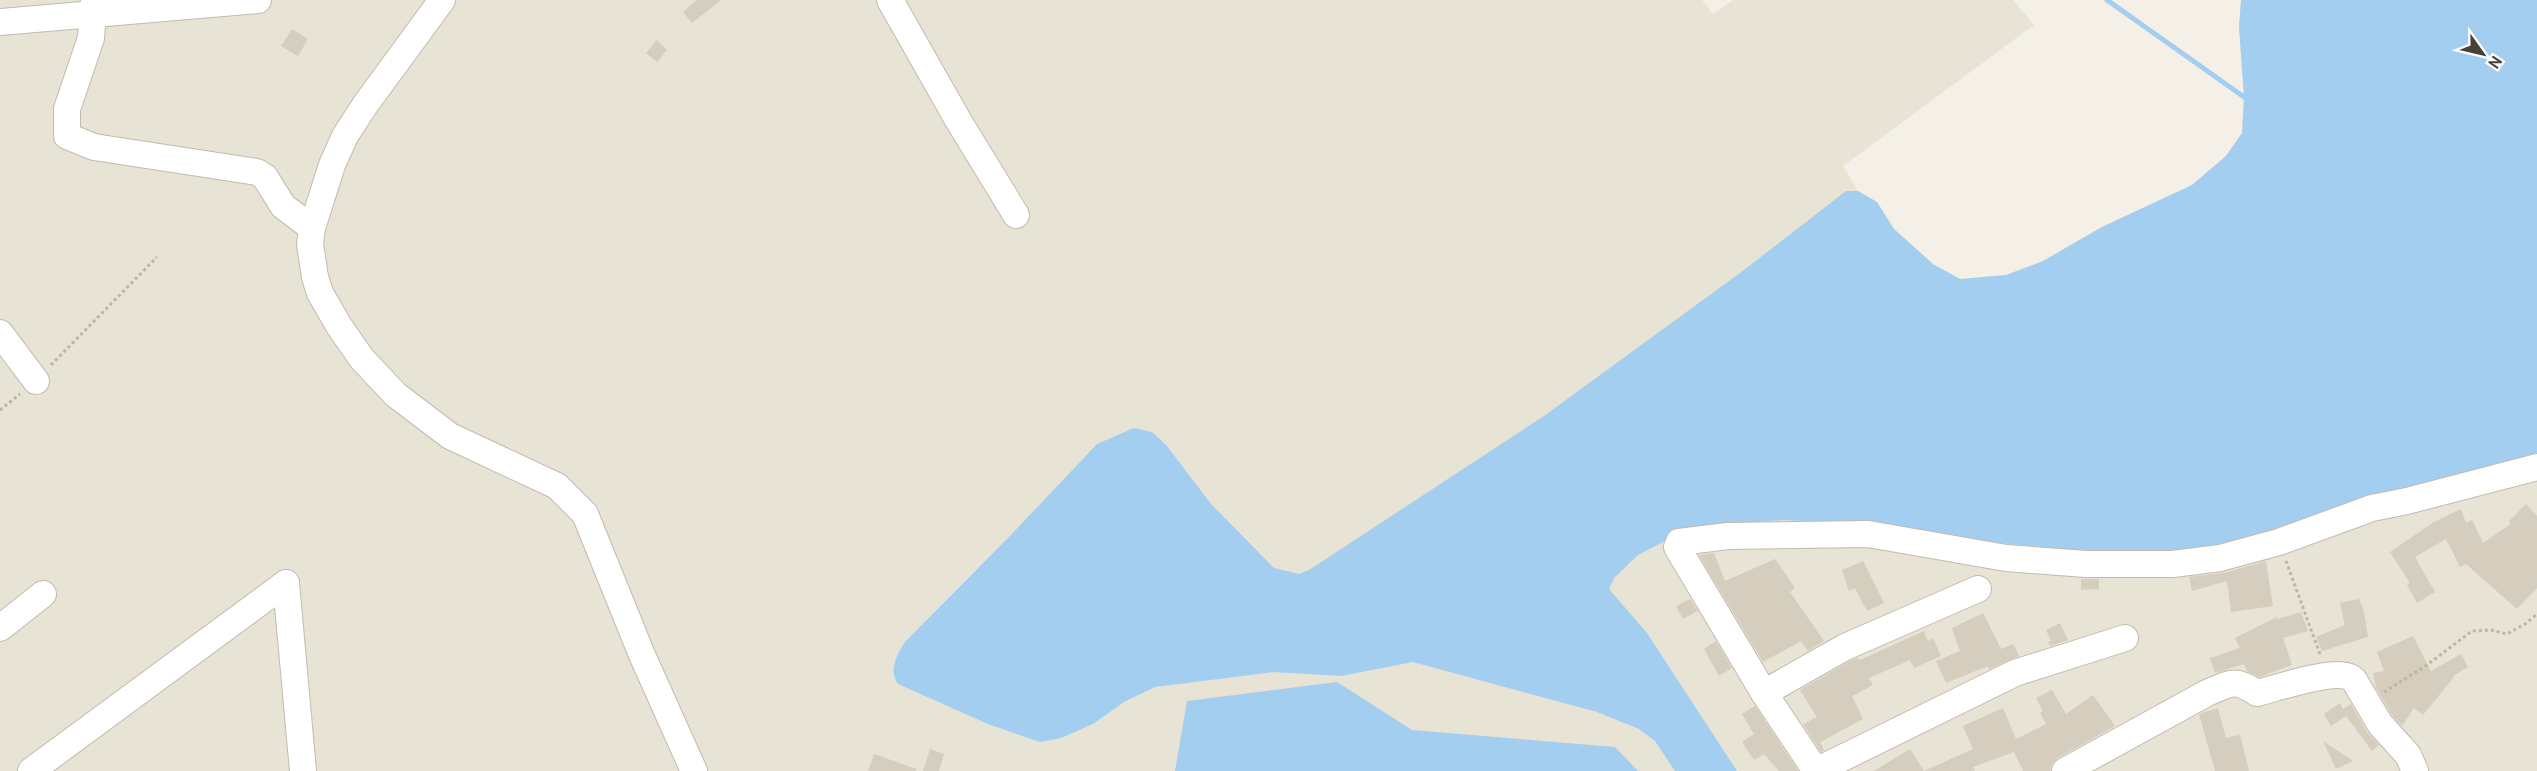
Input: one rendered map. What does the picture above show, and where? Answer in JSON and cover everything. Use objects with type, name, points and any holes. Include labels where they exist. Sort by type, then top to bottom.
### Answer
[{"type":"street","points":[[0,21],[94,7],[258,0]]},
{"type":"street","points":[[442,0],[365,105],[345,136],[332,165],[312,228],[310,244],[312,265],[320,293],[339,326],[376,376],[436,427],[556,486],[585,514],[646,665],[693,771]]},
{"type":"street","points":[[890,0],[958,120],[1016,215]]},
{"type":"street","points":[[94,7],[91,39],[67,109],[67,136],[94,147],[257,172],[265,177],[283,206],[312,228]]},
{"type":"street","points":[[0,333],[36,381]]},
{"type":"street","points":[[2125,638],[2015,673],[1816,771],[1764,693],[1677,547],[1679,543],[1728,536],[1868,534],[2006,558],[2086,564],[2145,565],[2220,558],[2279,542],[2372,507],[2407,501],[2537,467]]},
{"type":"street","points":[[31,771],[286,583],[303,771]]},
{"type":"street","points":[[1764,693],[1845,647],[1978,589]]},
{"type":"street","points":[[0,628],[43,594]]},
{"type":"street","points":[[2065,771],[2207,693],[2227,685],[2240,683],[2257,693],[2328,675],[2350,675],[2380,724],[2408,755],[2415,771]]},
{"type":"path","points":[[0,410],[36,381],[157,256]]},
{"type":"path","points":[[2279,542],[2328,675]]},
{"type":"path","points":[[2367,702],[2427,665],[2472,631],[2491,630],[2507,634],[2537,614]]},
{"type":"shaded area","points":[[0,0],[1702,0],[1713,14],[1733,0],[2013,0],[2034,25],[1843,166],[1858,191],[1877,202],[1894,229],[1933,264],[1960,279],[2006,275],[2043,261],[2102,227],[2192,185],[2226,156],[2242,133],[2244,97],[2239,27],[2241,0],[2537,0],[2537,771],[0,771]]},
{"type":"water","points":[[2241,0],[2537,0],[2537,454],[2308,527],[2191,552],[2108,553],[1954,539],[1839,523],[1784,520],[1711,525],[1688,529],[1638,555],[1614,578],[1609,589],[1647,633],[1737,771],[1675,771],[1655,741],[1639,729],[1597,712],[1413,662],[1341,676],[1273,672],[1155,687],[1124,702],[1093,724],[1061,738],[1040,742],[988,724],[898,684],[895,679],[895,663],[905,642],[1097,444],[1134,428],[1152,432],[1166,445],[1212,505],[1274,568],[1299,574],[1309,570],[1544,416],[1744,270],[1846,191],[1858,191],[1877,202],[1894,229],[1933,264],[1960,279],[2006,275],[2043,261],[2102,227],[2192,185],[2226,156],[2242,133],[2244,97],[2239,27]]},
{"type":"water","points":[[1337,682],[1412,730],[1615,747],[1638,771],[1175,771],[1187,701]]},
{"type":"building","points":[[697,0],[721,0],[692,23],[683,12]]},
{"type":"building","points":[[292,29],[308,39],[298,56],[281,46]]},
{"type":"building","points":[[657,40],[667,50],[657,62],[646,53]]},
{"type":"building","points":[[2526,504],[2537,516],[2537,588],[2517,609],[2466,564],[2460,567],[2446,539],[2415,557],[2435,592],[2417,603],[2407,585],[2410,583],[2390,552],[2434,522],[2461,509],[2466,523],[2472,520],[2483,543],[2511,524],[2509,521]]},
{"type":"building","points":[[1714,553],[1725,581],[1775,559],[1795,588],[1790,592],[1824,641],[1808,651],[1801,641],[1763,662],[1699,555]]},
{"type":"building","points":[[1863,561],[1884,603],[1867,611],[1855,588],[1849,591],[1842,570]]},
{"type":"building","points":[[2266,561],[2273,606],[2231,612],[2227,581],[2192,591],[2189,577],[2224,573]]},
{"type":"building","points":[[2081,579],[2099,579],[2099,589],[2081,590]]},
{"type":"building","points":[[1690,599],[1698,611],[1683,619],[1676,606]]},
{"type":"building","points":[[2359,599],[2364,612],[2368,637],[2322,651],[2316,637],[2345,625],[2340,603]]},
{"type":"building","points":[[2301,612],[2308,631],[2283,638],[2292,665],[2259,677],[2247,671],[2244,664],[2215,673],[2210,658],[2240,648],[2235,638],[2277,617],[2277,619]]},
{"type":"building","points":[[1983,613],[2001,649],[2013,644],[2019,656],[1946,683],[1936,661],[1960,651],[1952,628]]},
{"type":"building","points":[[2060,623],[2068,640],[2050,646],[2048,642],[2051,641],[2046,630]]},
{"type":"building","points":[[1924,631],[1928,641],[1933,638],[1941,656],[1914,668],[1910,660],[1869,678],[1873,685],[1852,696],[1863,719],[1820,742],[1824,750],[1821,752],[1803,724],[1817,717],[1800,690],[1852,660],[1858,658],[1860,660]]},
{"type":"building","points":[[2413,636],[2431,671],[2461,654],[2468,667],[2453,676],[2423,715],[2414,708],[2402,726],[2392,715],[2376,688],[2373,673],[2384,671],[2377,652]]},
{"type":"building","points":[[1716,641],[1732,668],[1719,676],[1704,649]]},
{"type":"building","points":[[2052,690],[2066,714],[2093,695],[2115,726],[2058,758],[2052,764],[2050,771],[2023,771],[2014,752],[1973,767],[1975,771],[1924,771],[1973,749],[1963,726],[2003,708],[2016,739],[2046,724],[2040,713],[2043,711],[2036,698]]},
{"type":"building","points":[[2340,703],[2343,709],[2351,704],[2367,732],[2379,745],[2372,751],[2346,716],[2331,726],[2324,714]]},
{"type":"building","points":[[1755,706],[1798,771],[1779,771],[1764,754],[1754,760],[1742,742],[1754,734],[1742,714]]},
{"type":"building","points":[[2218,708],[2226,738],[2240,735],[2249,771],[2215,771],[2199,714]]},
{"type":"building","points":[[2323,741],[2353,761],[2336,769]]},
{"type":"building","points":[[930,749],[944,754],[939,771],[923,771]]},
{"type":"building","points":[[1910,749],[1924,771],[1874,771]]},
{"type":"building","points":[[874,754],[916,769],[916,771],[868,771]]},
{"type":"waterway","points":[[2107,0],[2244,97]]}]
